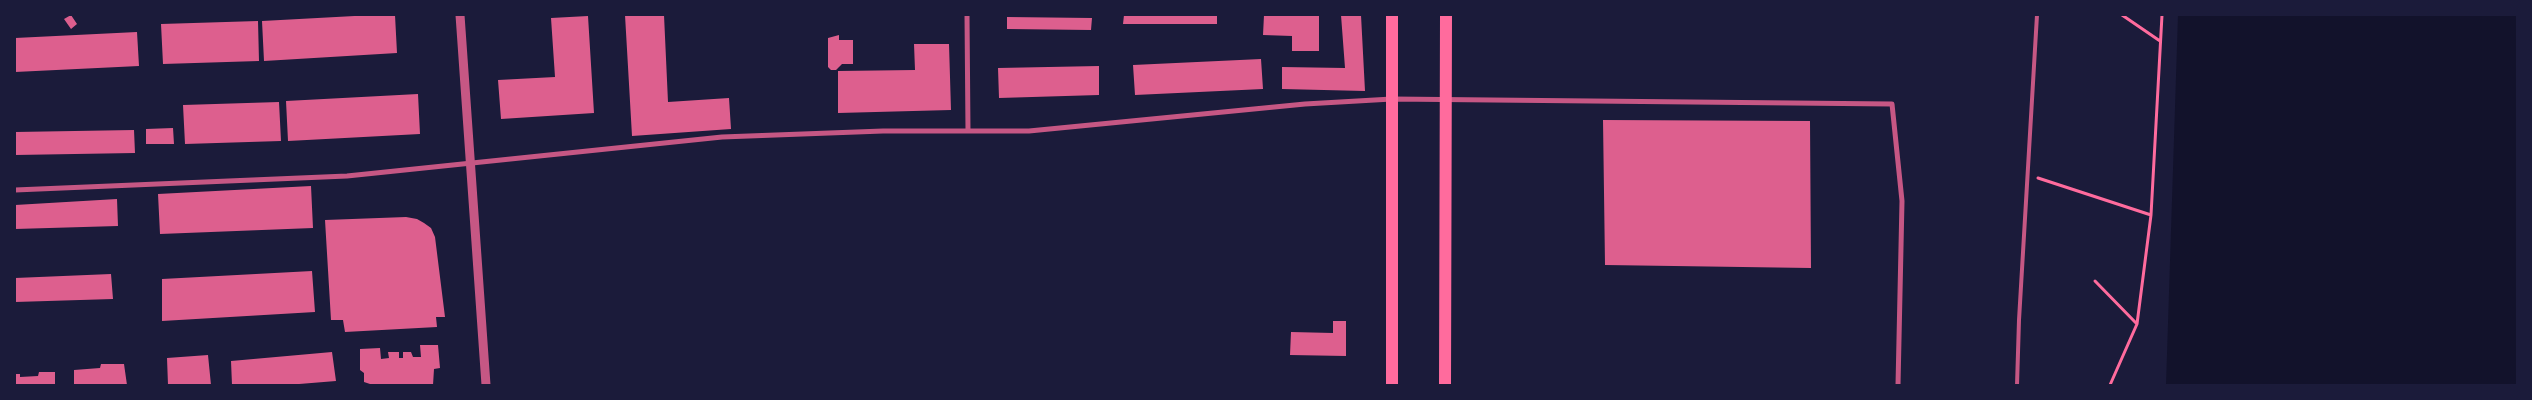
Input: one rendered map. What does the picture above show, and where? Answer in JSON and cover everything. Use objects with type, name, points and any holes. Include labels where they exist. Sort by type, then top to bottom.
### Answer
[{"type":"main road","points":[[1392,15],[1392,385]]},
{"type":"main road","points":[[1445,385],[1446,15]]},
{"type":"street","points":[[460,15],[486,385]]},
{"type":"street","points":[[967,15],[968,131]]},
{"type":"street","points":[[15,190],[347,176],[722,138],[883,131],[1029,131],[1305,104],[1392,98],[1892,104],[1902,200],[1898,385]]},
{"type":"lane","points":[[2017,385],[2037,15]]},
{"type":"path","points":[[2122,15],[2161,42]]},
{"type":"path","points":[[2110,385],[2137,324],[2152,215],[2162,15]]},
{"type":"path","points":[[2027,174],[2152,215]]},
{"type":"path","points":[[2096,282],[2137,324]]},
{"type":"shaded area","points":[[2178,15],[2517,15],[2517,385],[2166,385]]},
{"type":"building","points":[[71,15],[77,24],[71,29],[64,19]]},
{"type":"building","points":[[395,15],[397,53],[264,61],[262,21]]},
{"type":"building","points":[[625,15],[664,15],[668,102],[729,98],[731,129],[632,136]]},
{"type":"building","points":[[1124,15],[1217,15],[1217,24],[1123,24]]},
{"type":"building","points":[[1264,15],[1319,15],[1319,51],[1292,51],[1292,36],[1263,35]]},
{"type":"building","points":[[1341,15],[1361,15],[1365,91],[1282,89],[1282,67],[1345,68]]},
{"type":"building","points":[[588,16],[594,113],[501,119],[498,80],[555,77],[551,18]]},
{"type":"building","points":[[1007,17],[1092,18],[1091,30],[1007,29]]},
{"type":"building","points":[[258,21],[259,61],[163,64],[161,24]]},
{"type":"building","points":[[137,32],[139,66],[15,72],[15,38]]},
{"type":"building","points":[[839,35],[839,40],[853,40],[853,64],[842,64],[836,70],[831,70],[828,67],[828,38]]},
{"type":"building","points":[[914,44],[949,44],[951,110],[838,113],[838,71],[915,70]]},
{"type":"building","points":[[1261,59],[1263,89],[1135,95],[1133,65]]},
{"type":"building","points":[[1099,66],[1099,95],[999,98],[998,68]]},
{"type":"building","points":[[418,94],[420,134],[288,141],[286,101]]},
{"type":"building","points":[[279,102],[281,141],[185,144],[183,105]]},
{"type":"building","points":[[1603,120],[1810,121],[1811,268],[1605,265]]},
{"type":"building","points":[[173,128],[174,144],[146,144],[146,129]]},
{"type":"building","points":[[134,130],[135,153],[15,155],[15,132]]},
{"type":"building","points":[[311,186],[313,228],[160,234],[158,194]]},
{"type":"building","points":[[117,199],[118,226],[15,229],[15,205]]},
{"type":"building","points":[[406,217],[417,219],[424,223],[431,228],[435,237],[445,317],[436,317],[437,327],[345,332],[343,320],[331,320],[325,220]]},
{"type":"building","points":[[312,271],[315,312],[162,321],[162,279]]},
{"type":"building","points":[[111,274],[113,299],[15,302],[15,278]]},
{"type":"building","points":[[1333,321],[1346,321],[1346,356],[1290,355],[1291,332],[1333,333]]},
{"type":"building","points":[[420,345],[438,345],[440,368],[434,369],[433,385],[373,385],[364,382],[364,373],[360,370],[360,349],[380,348],[381,359],[389,358],[388,352],[399,352],[399,358],[403,358],[403,352],[411,352],[413,357],[421,357]]},
{"type":"building","points":[[332,352],[336,381],[287,385],[232,385],[231,361]]},
{"type":"building","points":[[208,355],[211,385],[168,385],[167,358]]},
{"type":"building","points":[[101,364],[124,364],[127,385],[74,385],[74,370],[100,368]]},
{"type":"building","points":[[39,372],[55,372],[55,385],[15,385],[15,374],[20,374],[20,377],[38,376]]}]
